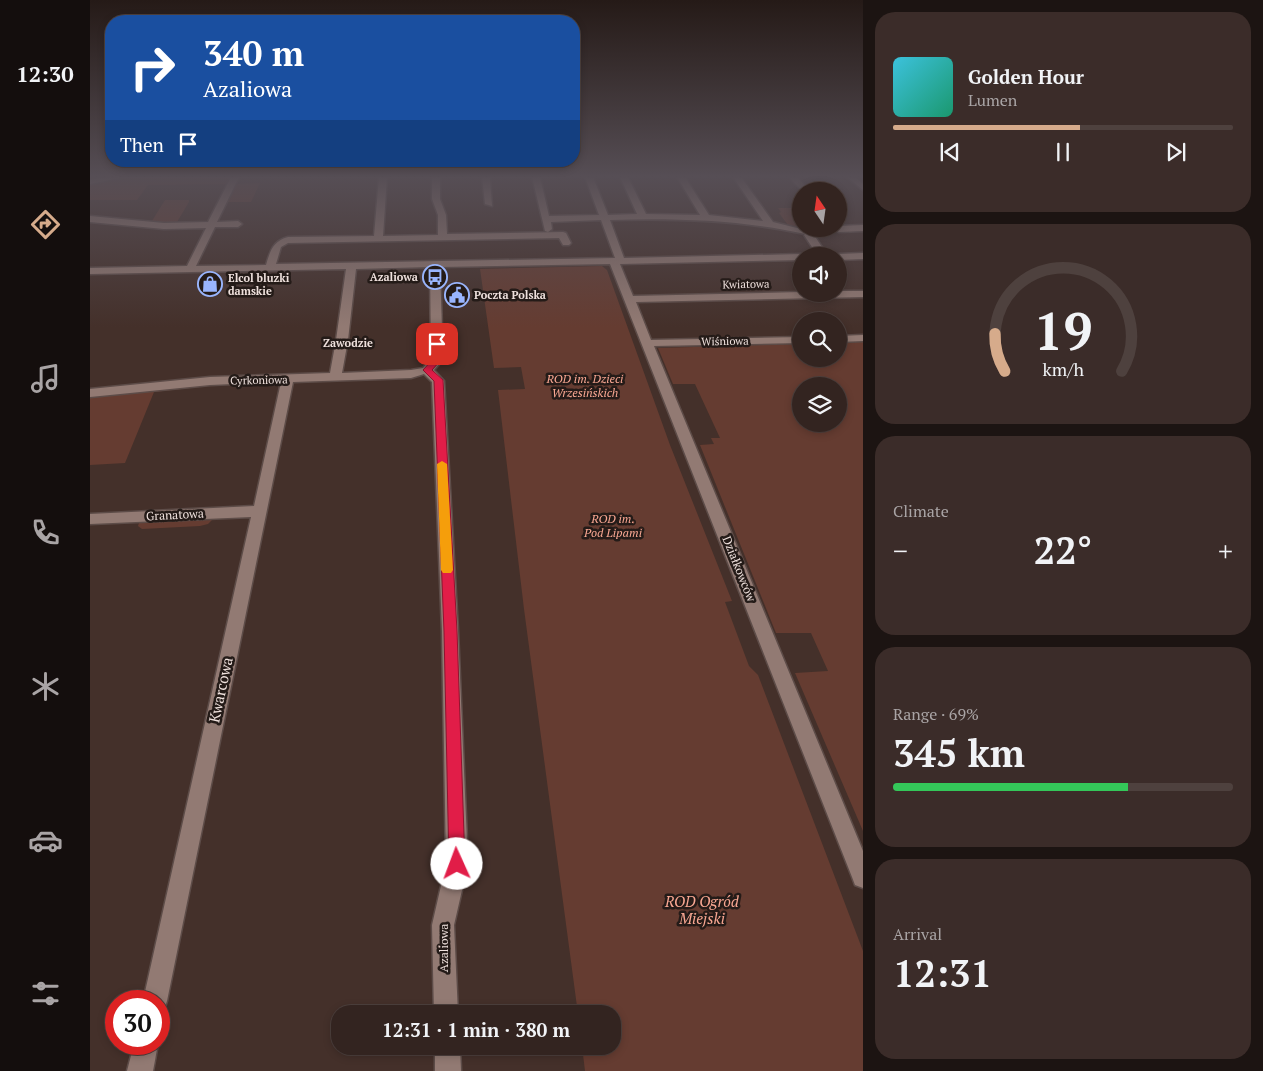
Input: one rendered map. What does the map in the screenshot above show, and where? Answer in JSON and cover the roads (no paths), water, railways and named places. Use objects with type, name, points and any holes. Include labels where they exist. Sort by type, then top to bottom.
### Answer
[{"type":"street","points":[[190,269],[211,227]]},
{"type":"street","points":[[378,238],[379,227]]},
{"type":"street","points":[[443,227],[443,237]]},
{"type":"street","points":[[548,227],[550,235]]},
{"type":"street","name":"Działkowców","points":[[607,227],[629,299],[863,877]]},
{"type":"street","points":[[848,228],[863,228]]},
{"type":"street","points":[[270,267],[277,245],[283,240],[563,235],[566,243]]},
{"type":"street","points":[[847,256],[863,256]]},
{"type":"street","points":[[90,271],[792,257]]},
{"type":"street","points":[[427,370],[437,360],[435,264]]},
{"type":"street","points":[[335,377],[342,340],[351,266]]},
{"type":"street","name":"Kwiatowa","points":[[629,299],[863,294]]},
{"type":"street","points":[[847,339],[863,338]]},
{"type":"street","name":"Wiśniowa","points":[[648,343],[792,340]]},
{"type":"street","name":"Cyrkoniowa","points":[[90,393],[210,381],[411,374],[427,370]]},
{"type":"street","name":"Azaliowa","points":[[427,370],[438,380],[450,622],[457,864],[442,925],[446,1005]]},
{"type":"street","name":"Kwarcowa","points":[[157,990],[288,379]]},
{"type":"street","name":"Granatowa","points":[[90,519],[260,511]]},
{"type":"street","points":[[140,1071],[144,1055]]},
{"type":"street","points":[[447,1055],[448,1071]]},
{"type":"place","name":"Azaliowa","points":[[435,277]]},
{"type":"place","name":"Elcol bluzki damskie","points":[[210,284]]},
{"type":"place","name":"Poczta Polska","points":[[457,295]]},
{"type":"district","name":"Zawodzie","points":[[348,343]]},
{"type":"park label","name":"ROD im. Dzieci Wrzesińskich","points":[[585,386]]},
{"type":"park label","name":"ROD im. Pod Lipami","points":[[613,526]]},
{"type":"park label","name":"ROD Ogród Miejski","points":[[702,910]]}]
